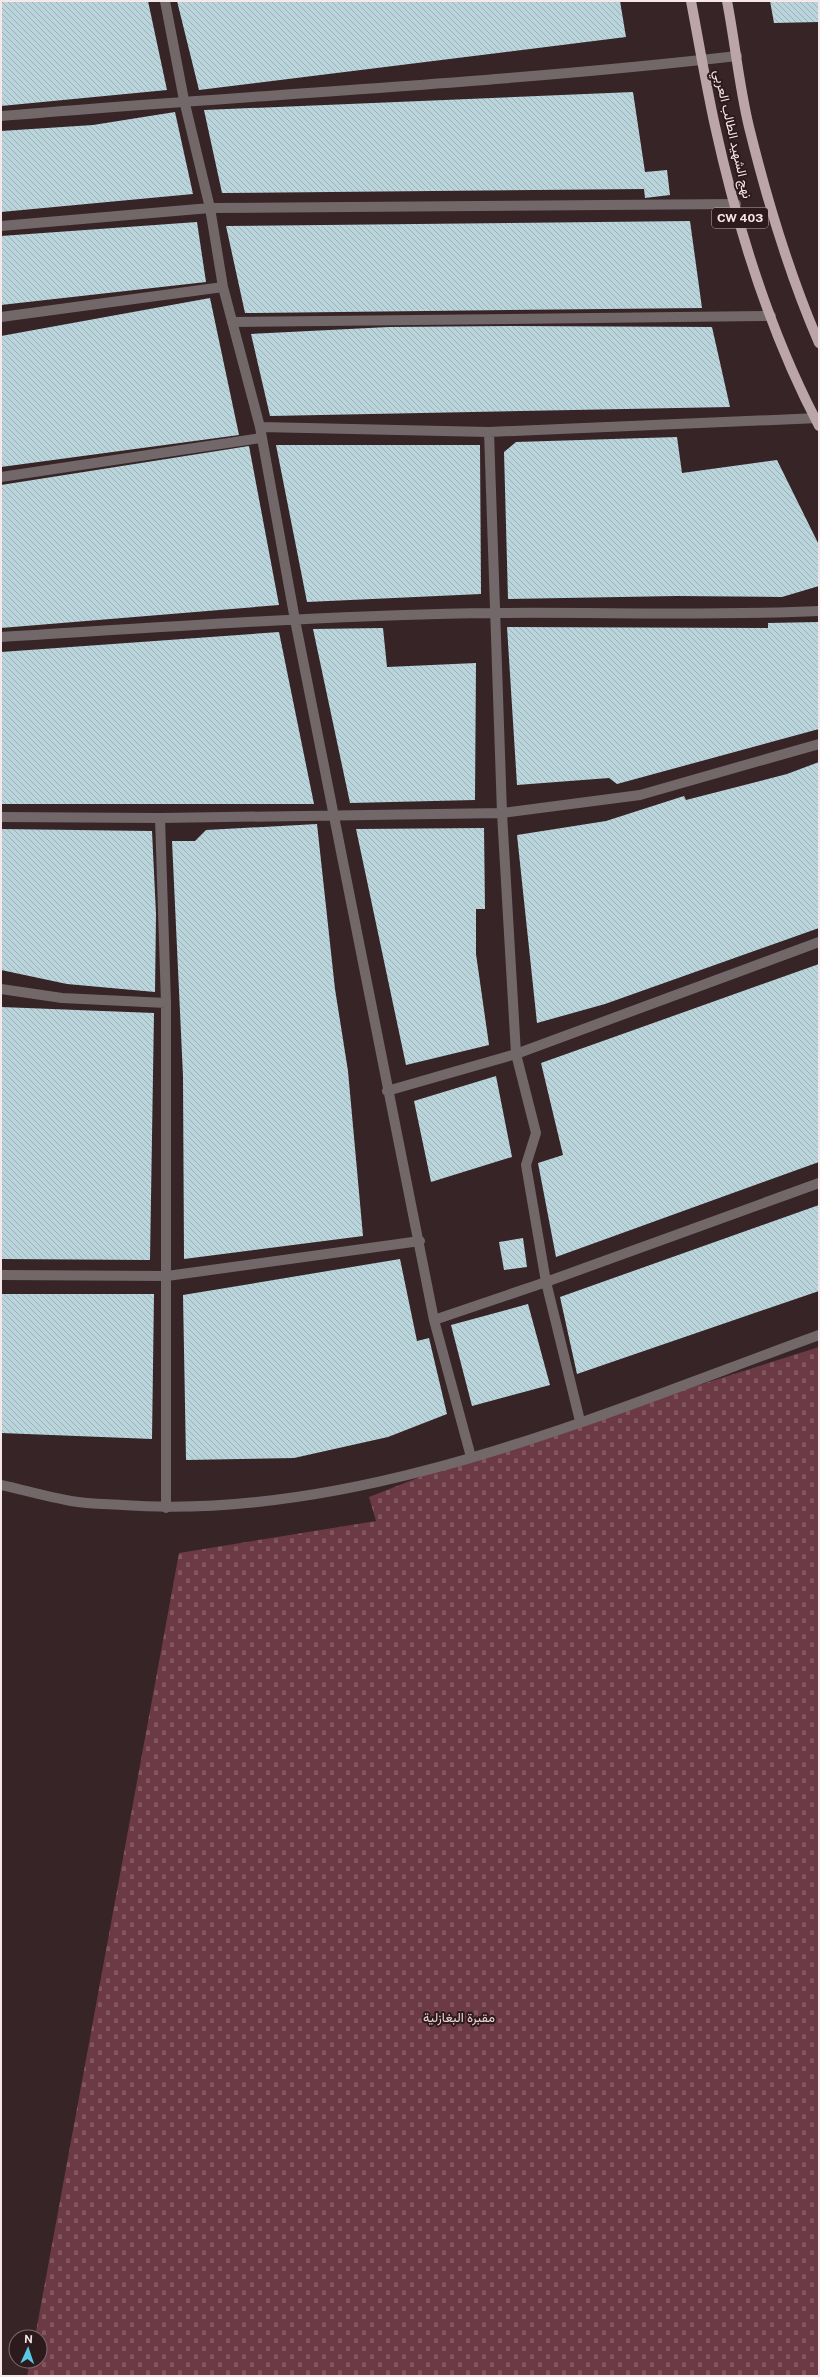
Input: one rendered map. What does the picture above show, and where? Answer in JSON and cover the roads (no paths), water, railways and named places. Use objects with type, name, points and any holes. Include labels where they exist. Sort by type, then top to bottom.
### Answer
[{"type":"main road","name":"نهج الشهيد الطالب العربي","points":[[691,1],[715,126],[750,256],[771,316],[818,421]]},
{"type":"main road","name":"نهج الشهيد الطالب العربي","points":[[727,1],[748,125],[784,248],[806,312],[819,343]]},
{"type":"street","points":[[165,1],[184,100],[210,208],[223,287],[260,427],[295,620],[335,815],[387,1091],[420,1241],[434,1320],[471,1457]]},
{"type":"street","points":[[1,116],[184,100],[445,83],[737,56]]},
{"type":"street","points":[[1,226],[210,208],[736,204]]},
{"type":"street","points":[[1,317],[223,287]]},
{"type":"street","points":[[232,322],[771,316]]},
{"type":"street","points":[[260,427],[489,432],[818,421]]},
{"type":"street","points":[[489,432],[502,813],[516,1054],[536,1133],[526,1165],[546,1282],[580,1421]]},
{"type":"street","points":[[1,478],[262,438]]},
{"type":"street","points":[[1,637],[295,620],[494,613],[754,614],[819,611]]},
{"type":"street","points":[[1,817],[160,818],[502,813],[640,795],[819,744]]},
{"type":"street","points":[[160,818],[166,1003],[166,1508]]},
{"type":"street","points":[[387,1091],[516,1054],[819,942]]},
{"type":"street","points":[[1,989],[62,998],[166,1003]]},
{"type":"street","points":[[434,1320],[546,1282],[819,1183]]},
{"type":"street","points":[[1,1275],[167,1276],[420,1241]]},
{"type":"street","points":[[1,1485],[72,1501],[166,1508],[268,1502],[367,1484],[471,1457],[580,1421],[819,1335]]},
{"type":"park label","name":"مقبرة البغازلية","points":[[459,2017]]}]
